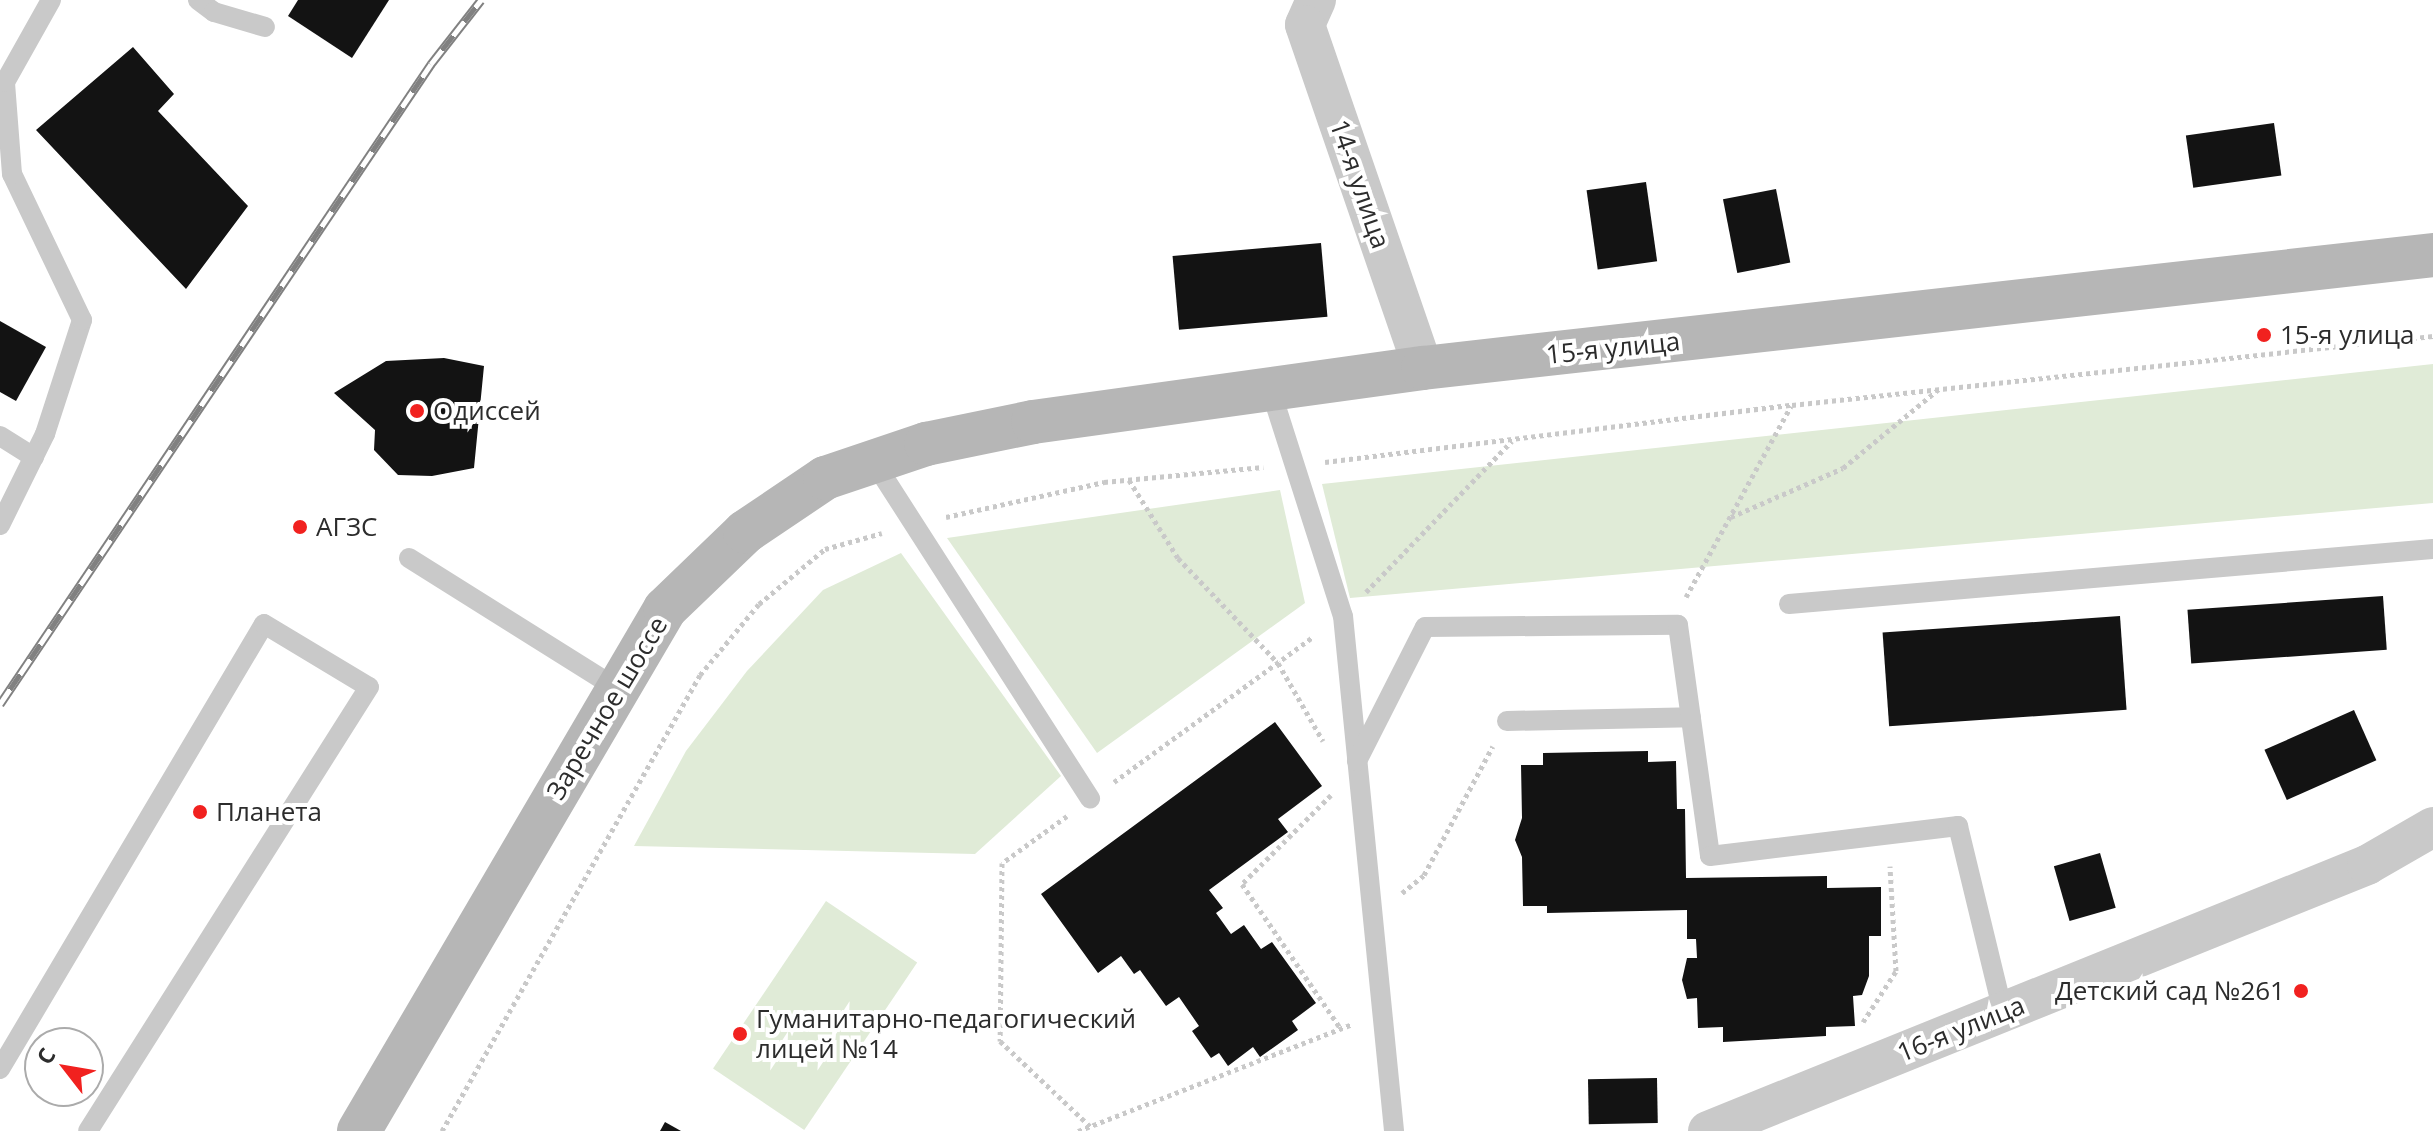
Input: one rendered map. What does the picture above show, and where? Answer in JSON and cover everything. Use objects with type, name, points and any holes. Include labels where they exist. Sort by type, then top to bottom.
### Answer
[{"type":"main road","name":"15-я улица","points":[[1271,391],[1423,368],[2433,255]]},
{"type":"main road","name":"Заречное шоссе","points":[[359,1131],[665,609],[745,532],[825,478],[926,444],[1033,422],[1271,391]]},
{"type":"street","name":"14-я улица","points":[[1316,0],[1305,25],[1423,368]]},
{"type":"street","name":"16-я улица","points":[[1708,1131],[2367,865],[2433,827]]},
{"type":"lane","points":[[0,525],[34,457],[82,320],[12,174],[5,82],[51,0]]},
{"type":"lane","points":[[198,0],[214,12],[265,27]]},
{"type":"lane","points":[[1271,391],[1343,616],[1394,1131]]},
{"type":"lane","points":[[0,436],[34,457]]},
{"type":"lane","points":[[874,462],[1090,799]]},
{"type":"lane","points":[[1789,604],[2433,549]]},
{"type":"lane","points":[[409,558],[618,689]]},
{"type":"lane","points":[[0,1069],[264,624],[369,687],[88,1131]]},
{"type":"lane","points":[[1357,761],[1425,627],[1678,625],[1710,856],[1958,826],[2003,1012]]},
{"type":"lane","points":[[1507,721],[1691,717]]},
{"type":"path","points":[[1730,518],[1843,468],[1939,389]]},
{"type":"path","points":[[1665,625],[1688,595],[1792,405]]},
{"type":"path","points":[[1090,1126],[1000,1041],[1002,863],[1343,616],[1513,441]]},
{"type":"path","points":[[1129,480],[1178,558],[1278,663],[1330,754]]},
{"type":"path","points":[[1373,917],[1424,875],[1507,721]]},
{"type":"path","points":[[1335,790],[1242,884],[1341,1029]]},
{"type":"path","points":[[1825,1084],[1896,971],[1888,834]]},
{"type":"path","points":[[1078,1131],[1383,1013]]},
{"type":"green space","points":[[2433,364],[2433,503],[1350,598],[1322,484]]},
{"type":"green space","points":[[1280,490],[1305,603],[1097,753],[947,538]]},
{"type":"green space","points":[[901,553],[1061,776],[975,854],[634,846],[686,751],[747,671],[823,590]]},
{"type":"green space","points":[[826,901],[917,963],[804,1130],[713,1068]]},
{"type":"building","points":[[298,0],[389,0],[352,58],[288,16]]},
{"type":"building","points":[[133,47],[174,94],[158,111],[248,206],[186,289],[36,130]]},
{"type":"building","points":[[2274,123],[2281,175],[2193,188],[2186,135]]},
{"type":"building","points":[[1646,182],[1657,261],[1598,270],[1587,190]]},
{"type":"building","points":[[1776,189],[1790,263],[1737,273],[1723,199]]},
{"type":"building","points":[[1321,243],[1327,317],[1179,330],[1173,256]]},
{"type":"building","points":[[0,321],[46,347],[16,401],[0,392]]},
{"type":"building","name":"Одиссей","points":[[444,358],[484,366],[474,468],[432,476],[398,475],[374,450],[375,430],[334,393],[386,361]]},
{"type":"building","points":[[2383,596],[2387,650],[2191,664],[2187,610]]},
{"type":"building","points":[[2120,616],[2127,710],[1889,726],[1883,633]]},
{"type":"building","points":[[2354,710],[2376,760],[2287,800],[2264,750]]},
{"type":"building","points":[[1275,722],[1322,786],[1278,819],[1288,832],[1209,890],[1223,908],[1216,913],[1231,934],[1244,925],[1261,949],[1272,942],[1316,1003],[1292,1021],[1298,1030],[1260,1057],[1253,1047],[1228,1066],[1219,1053],[1211,1058],[1192,1031],[1199,1026],[1179,997],[1166,1006],[1140,970],[1134,974],[1121,956],[1098,973],[1041,894]]},
{"type":"building","points":[[1648,751],[1648,762],[1676,761],[1677,809],[1685,809],[1686,878],[1827,876],[1827,888],[1881,887],[1881,936],[1869,936],[1869,976],[1862,995],[1853,996],[1855,1026],[1826,1027],[1826,1036],[1723,1042],[1723,1027],[1698,1028],[1697,998],[1687,999],[1682,980],[1687,958],[1697,958],[1696,939],[1687,939],[1687,910],[1547,913],[1547,906],[1523,906],[1522,857],[1515,840],[1522,818],[1521,765],[1543,765],[1543,753]]},
{"type":"building","points":[[2100,853],[2116,908],[2070,921],[2054,866]]},
{"type":"building","points":[[1657,1078],[1658,1123],[1589,1124],[1588,1079]]},
{"type":"building","points":[[665,1122],[681,1131],[660,1131]]},
{"type":"railway","points":[[0,704],[431,64],[481,0]]},
{"type":"place","name":"15-я улица","points":[[2264,335]]},
{"type":"place","name":"Одиссей","points":[[417,411]]},
{"type":"place","name":"АГЗС","points":[[300,527]]},
{"type":"place","name":"Планета","points":[[200,812]]},
{"type":"place","name":"Детский сад №261","points":[[2301,991]]},
{"type":"place","name":"Гуманитарно-педагогический лицей №14","points":[[740,1034]]}]
